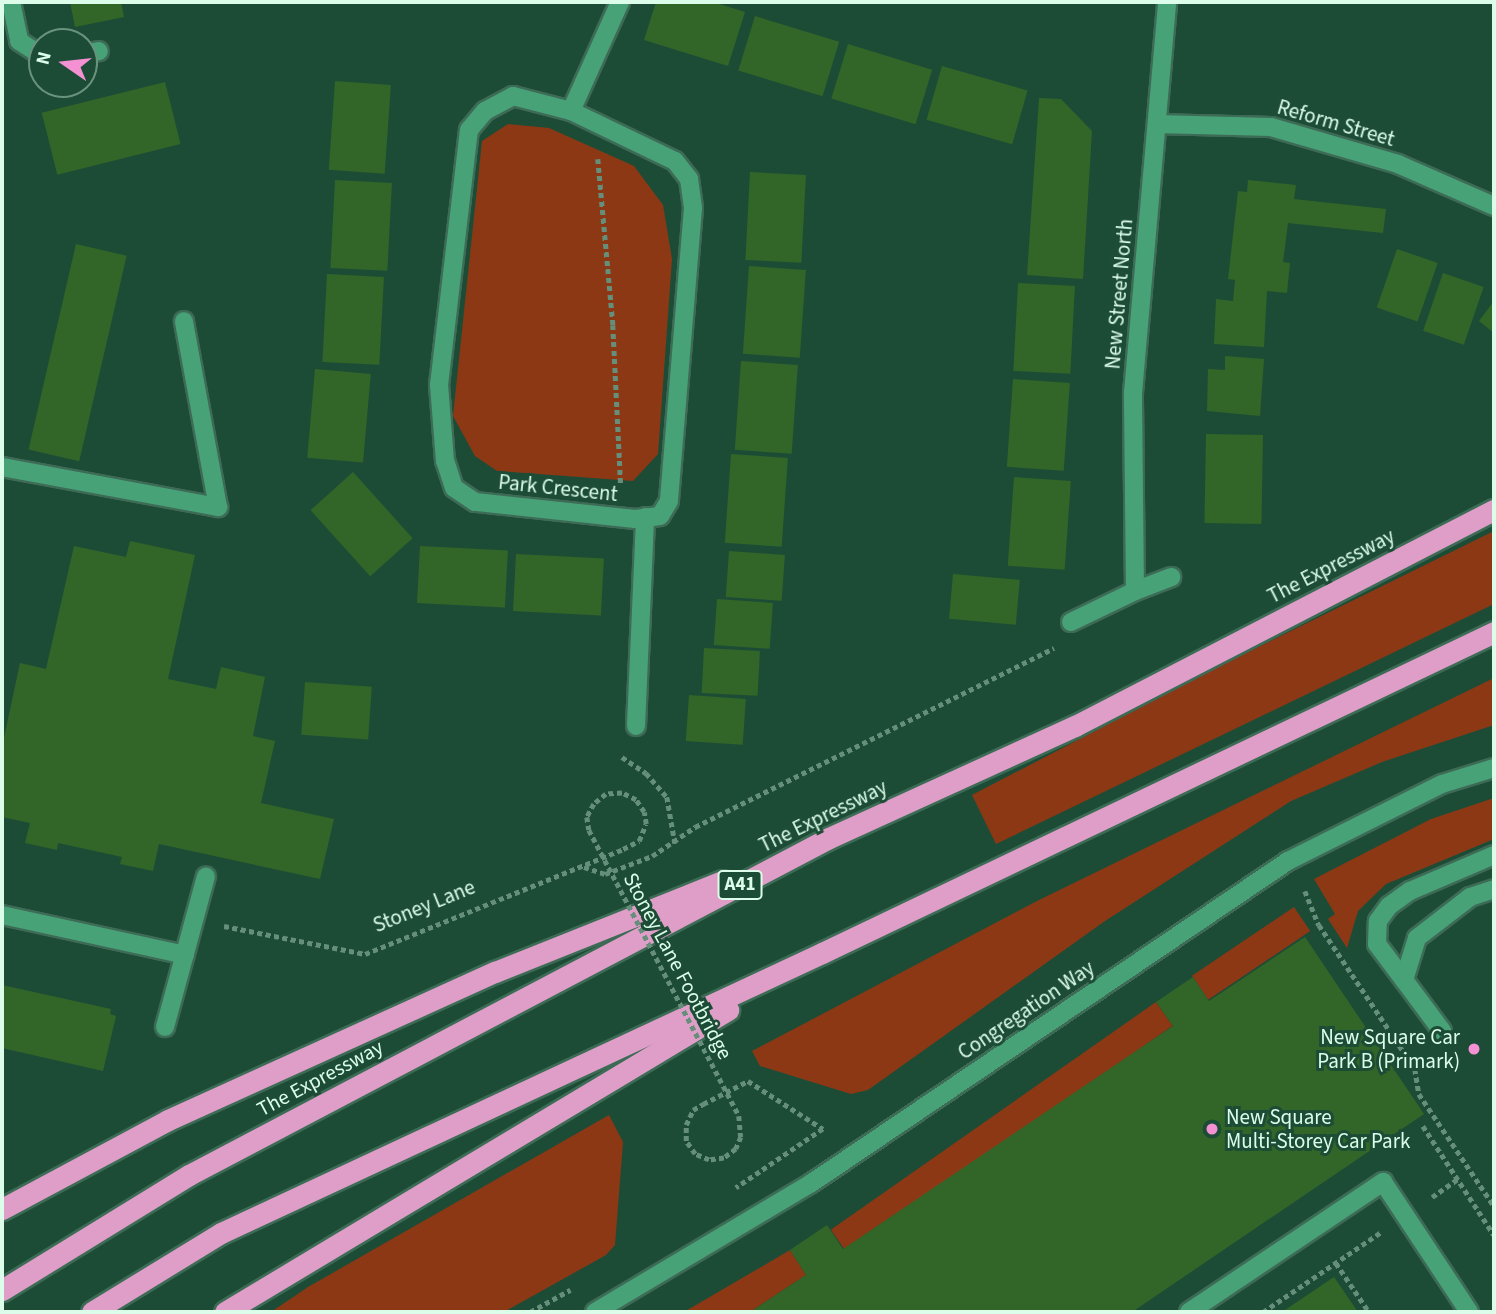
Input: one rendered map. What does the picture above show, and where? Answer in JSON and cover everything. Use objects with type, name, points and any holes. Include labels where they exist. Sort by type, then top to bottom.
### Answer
[{"type":"highway","name":"The Expressway","points":[[2,1290],[188,1175],[830,838],[1075,726],[1494,510]]},
{"type":"highway","points":[[92,1312],[221,1233],[822,953],[1494,632]]},
{"type":"highway","name":"A41","points":[[2,1209],[168,1120],[482,978],[830,838]]},
{"type":"highway","points":[[225,1312],[822,953]]},
{"type":"street","points":[[11,2],[19,41],[28,47]]},
{"type":"street","points":[[571,111],[620,2]]},
{"type":"street","name":"New Street North","points":[[1135,591],[1133,393],[1167,2]]},
{"type":"street","name":"Park Crescent","points":[[513,96],[571,111],[675,161],[689,179],[693,208],[669,501],[660,516],[645,517],[475,502],[454,488],[445,461],[439,385],[468,130],[485,111],[513,96]]},
{"type":"street","name":"Reform Street","points":[[1157,124],[1271,127],[1398,164],[1494,206]]},
{"type":"street","points":[[2,467],[218,507],[184,321]]},
{"type":"street","points":[[636,726],[645,517]]},
{"type":"street","points":[[1071,622],[1171,577]]},
{"type":"street","name":"Congregation Way","points":[[595,1312],[810,1184],[1287,860],[1442,784],[1494,768]]},
{"type":"street","points":[[1442,1031],[1377,944],[1378,921],[1389,906],[1410,891],[1494,855]]},
{"type":"street","points":[[165,1027],[206,876]]},
{"type":"street","points":[[1404,980],[1418,938],[1470,897],[1494,889]]},
{"type":"street","points":[[2,915],[185,955]]},
{"type":"street","points":[[1189,1312],[1383,1182],[1469,1312]]},
{"type":"path","points":[[584,867],[605,874],[652,856],[695,827],[1060,644],[1071,622]]},
{"type":"path","name":"Stoney Lane Footbridge","points":[[623,849],[639,841],[646,824],[644,812],[636,800],[622,793],[606,794],[594,804],[587,817],[589,830],[739,1116],[741,1137],[736,1149],[724,1158],[709,1160],[695,1154],[686,1141],[686,1125],[694,1110],[703,1104],[748,1081],[823,1129]]},
{"type":"path","name":"Stoney Lane","points":[[194,921],[365,954],[623,849]]},
{"type":"path","points":[[1305,891],[1319,925],[1415,1069],[1419,1094],[1494,1206]]},
{"type":"path","points":[[1423,1126],[1494,1235]]},
{"type":"path","points":[[1264,1312],[1458,1180]]},
{"type":"path","points":[[1336,1263],[1369,1312]]},
{"type":"shaded area","points":[[508,124],[549,128],[634,166],[663,205],[672,259],[658,454],[633,481],[497,471],[475,456],[453,416],[482,141]]},
{"type":"shaded area","points":[[1494,531],[1494,604],[996,844],[972,795],[1228,662]]},
{"type":"shaded area","points":[[1494,678],[1494,725],[1382,762],[1291,801],[1105,921],[868,1090],[851,1094],[760,1066],[752,1051],[1039,900]]},
{"type":"shaded area","points":[[1494,798],[1494,839],[1386,884],[1358,911],[1347,948],[1328,919],[1335,914],[1314,879],[1431,819]]},
{"type":"shaded area","points":[[1294,907],[1310,931],[1208,1000],[1192,976]]},
{"type":"shaded area","points":[[1156,1002],[1173,1026],[847,1253],[831,1230]]},
{"type":"shaded area","points":[[609,1115],[623,1142],[615,1245],[606,1255],[504,1312],[271,1312],[308,1287]]},
{"type":"shaded area","points":[[790,1250],[806,1275],[750,1312],[684,1312]]},
{"type":"building","points":[[70,2],[121,2],[124,17],[75,27]]},
{"type":"building","points":[[656,2],[713,2],[745,12],[728,66],[644,40]]},
{"type":"building","points":[[755,16],[839,42],[822,96],[738,71]]},
{"type":"building","points":[[848,44],[932,70],[915,124],[831,99]]},
{"type":"building","points":[[942,66],[1028,91],[1012,144],[927,120]]},
{"type":"building","points":[[335,81],[391,85],[385,174],[329,170]]},
{"type":"building","points":[[165,82],[180,144],[57,175],[42,113]]},
{"type":"building","points":[[1039,98],[1061,99],[1092,131],[1083,279],[1027,275]]},
{"type":"building","points":[[750,172],[806,175],[801,263],[745,260]]},
{"type":"building","points":[[335,180],[392,183],[387,271],[330,268]]},
{"type":"building","points":[[1248,180],[1296,185],[1294,199],[1386,209],[1383,233],[1288,223],[1283,262],[1290,263],[1287,293],[1267,291],[1264,347],[1214,344],[1216,299],[1233,301],[1235,280],[1228,279],[1238,191],[1247,192]]},
{"type":"building","points":[[76,244],[127,256],[79,461],[29,450]]},
{"type":"building","points":[[1397,249],[1438,263],[1417,322],[1377,308]]},
{"type":"building","points":[[749,266],[806,270],[800,358],[743,354]]},
{"type":"building","points":[[1443,273],[1484,287],[1464,345],[1423,331]]},
{"type":"building","points":[[327,274],[384,277],[379,365],[322,362]]},
{"type":"building","points":[[1018,283],[1075,286],[1070,374],[1013,371]]},
{"type":"building","points":[[1494,301],[1494,333],[1479,321]]},
{"type":"building","points":[[1225,356],[1264,359],[1260,416],[1207,411],[1208,369],[1225,370]]},
{"type":"building","points":[[741,361],[798,365],[792,454],[735,450]]},
{"type":"building","points":[[315,369],[371,374],[363,463],[307,458]]},
{"type":"building","points":[[1013,379],[1070,383],[1064,471],[1007,467]]},
{"type":"building","points":[[1206,434],[1263,435],[1261,524],[1204,523]]},
{"type":"building","points":[[731,454],[788,458],[782,547],[725,543]]},
{"type":"building","points":[[353,472],[413,538],[370,576],[311,510]]},
{"type":"building","points":[[1014,477],[1071,481],[1065,570],[1008,566]]},
{"type":"building","points":[[130,541],[195,555],[168,679],[216,689],[221,667],[265,677],[253,736],[275,741],[261,803],[334,819],[320,879],[159,844],[153,871],[120,864],[122,857],[58,843],[57,850],[25,843],[30,823],[2,817],[2,747],[20,663],[46,669],[74,546],[126,557]]},
{"type":"building","points":[[420,546],[508,551],[505,608],[417,603]]},
{"type":"building","points":[[729,551],[785,555],[782,601],[726,597]]},
{"type":"building","points":[[516,554],[604,559],[601,616],[513,611]]},
{"type":"building","points":[[953,574],[1020,580],[1016,625],[949,619]]},
{"type":"building","points":[[717,599],[773,603],[770,649],[714,645]]},
{"type":"building","points":[[704,648],[760,651],[758,696],[702,693]]},
{"type":"building","points":[[305,682],[372,687],[368,740],[301,735]]},
{"type":"building","points":[[689,695],[746,699],[743,745],[686,741]]},
{"type":"building","name":"New Square Multi-Storey Car Park","points":[[1305,937],[1424,1114],[1132,1312],[750,1312],[806,1275],[790,1250],[827,1225],[843,1249],[1173,1026],[1156,1002],[1193,977],[1209,1001]]},
{"type":"building","points":[[2,985],[111,1009],[110,1014],[116,1016],[103,1071],[2,1048]]},
{"type":"building","points":[[1334,1277],[1358,1312],[1282,1312]]},
{"type":"place","name":"New Square Car Park B (Primark)","points":[[1474,1049]]},
{"type":"place","name":"New Square Multi-Storey Car Park","points":[[1212,1129]]}]
